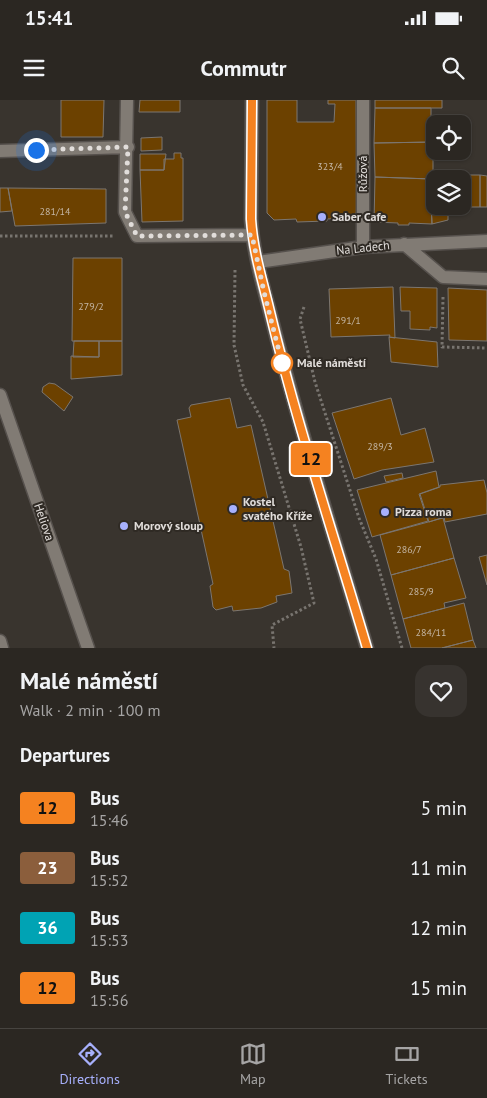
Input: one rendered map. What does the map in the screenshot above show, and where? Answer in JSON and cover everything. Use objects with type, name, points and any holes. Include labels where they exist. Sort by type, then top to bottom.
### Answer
[{"type":"street","points":[[128,100],[125,212],[137,236],[252,235]]},
{"type":"street","points":[[252,100],[252,235],[277,347],[367,648]]},
{"type":"street","name":"Růžová","points":[[362,247],[364,100]]},
{"type":"street","points":[[0,151],[128,147]]},
{"type":"street","points":[[404,244],[487,241]]},
{"type":"street","name":"Na Ladech","points":[[258,262],[362,247],[404,244],[443,277]]},
{"type":"street","points":[[443,277],[487,279]]},
{"type":"street","name":"Heliova","points":[[0,395],[88,648]]},
{"type":"street","points":[[0,641],[2,648]]},
{"type":"path","points":[[0,236],[137,236]]},
{"type":"path","points":[[235,266],[234,345],[243,385],[262,422],[301,547],[314,603],[272,625],[274,648]]},
{"type":"path","points":[[443,277],[442,347],[487,348]]},
{"type":"path","points":[[304,308],[300,319],[315,382],[359,518],[376,559],[402,648]]},
{"type":"building","points":[[61,100],[104,100],[103,137],[61,137]]},
{"type":"building","points":[[140,100],[180,100],[180,112],[139,112]]},
{"type":"building","points":[[267,100],[297,100],[297,122],[334,122],[335,104],[328,104],[328,100],[356,100],[357,212],[350,218],[297,222],[296,219],[274,220],[267,213]]},
{"type":"building","points":[[375,100],[442,100],[442,108],[375,108]]},
{"type":"building","points":[[375,108],[431,108],[431,115],[426,115],[426,142],[374,143]]},
{"type":"building","points":[[162,137],[162,150],[141,151],[141,138]]},
{"type":"building","points":[[426,142],[426,160],[433,160],[433,170],[426,170],[426,179],[375,177],[374,143]]},
{"type":"building","points":[[174,153],[181,153],[181,158],[183,158],[183,221],[142,222],[140,170],[164,170],[164,159],[174,159]]},
{"type":"building","points":[[140,154],[166,154],[164,170],[140,170]]},
{"type":"building","points":[[471,175],[480,175],[480,207],[471,207]]},
{"type":"building","points":[[480,175],[487,176],[487,207],[480,207]]},
{"type":"building","points":[[375,177],[426,179],[426,215],[432,215],[432,224],[409,223],[409,225],[398,225],[398,223],[374,222]]},
{"type":"building","points":[[0,188],[8,188],[12,211],[0,212]]},
{"type":"building","points":[[8,188],[106,189],[106,223],[15,226]]},
{"type":"building","points":[[432,215],[448,215],[448,220],[432,224]]},
{"type":"building","points":[[73,258],[122,258],[122,341],[72,341]]},
{"type":"building","points":[[393,287],[395,338],[389,337],[390,335],[331,337],[329,289]]},
{"type":"building","points":[[400,287],[437,288],[437,328],[430,327],[430,330],[410,329],[410,311],[401,311]]},
{"type":"building","points":[[448,288],[487,290],[487,341],[449,340]]},
{"type":"building","points":[[389,337],[437,342],[438,367],[391,362]]},
{"type":"building","points":[[74,341],[99,341],[99,357],[73,357]]},
{"type":"building","points":[[99,341],[122,341],[122,375],[71,379],[71,356],[99,357]]},
{"type":"building","points":[[49,383],[55,384],[73,397],[64,411],[42,392],[43,387]]},
{"type":"building","name":"Kostel svatého Kříže","points":[[230,398],[237,428],[251,425],[284,569],[289,571],[292,593],[276,596],[277,602],[261,608],[233,611],[232,606],[216,610],[213,607],[210,586],[213,584],[177,420],[191,417],[189,408],[191,405]]},
{"type":"building","points":[[391,398],[401,435],[425,428],[434,462],[382,470],[354,479],[332,413]]},
{"type":"building","points":[[436,471],[439,487],[419,494],[428,521],[372,537],[357,490]]},
{"type":"building","points":[[402,473],[403,478],[386,482],[384,476]]},
{"type":"building","points":[[484,480],[487,493],[487,514],[445,522],[444,517],[429,522],[420,494],[440,487],[440,485]]},
{"type":"building","points":[[443,518],[454,558],[391,575],[380,535]]},
{"type":"building","points":[[487,555],[487,585],[479,557]]},
{"type":"building","points":[[454,558],[466,598],[444,603],[445,608],[403,619],[391,575]]},
{"type":"building","points":[[464,603],[473,640],[442,648],[411,648],[403,619]]},
{"type":"building","points":[[473,640],[476,648],[442,648]]},
{"type":"bus line","name":"12","points":[[252,100],[252,235],[277,347],[367,648]]},
{"type":"place","name":"Saber Cafe","points":[[322,217]]},
{"type":"place","name":"Malé náměstí","points":[[282,363]]},
{"type":"place","name":"Kostel svatého Kříže","points":[[233,509]]},
{"type":"place","name":"Pizza roma","points":[[385,512]]},
{"type":"place","name":"Morový sloup","points":[[124,526]]},
{"type":"route","points":[[36,150],[128,147],[125,212],[137,236],[252,235],[282,363]]}]
